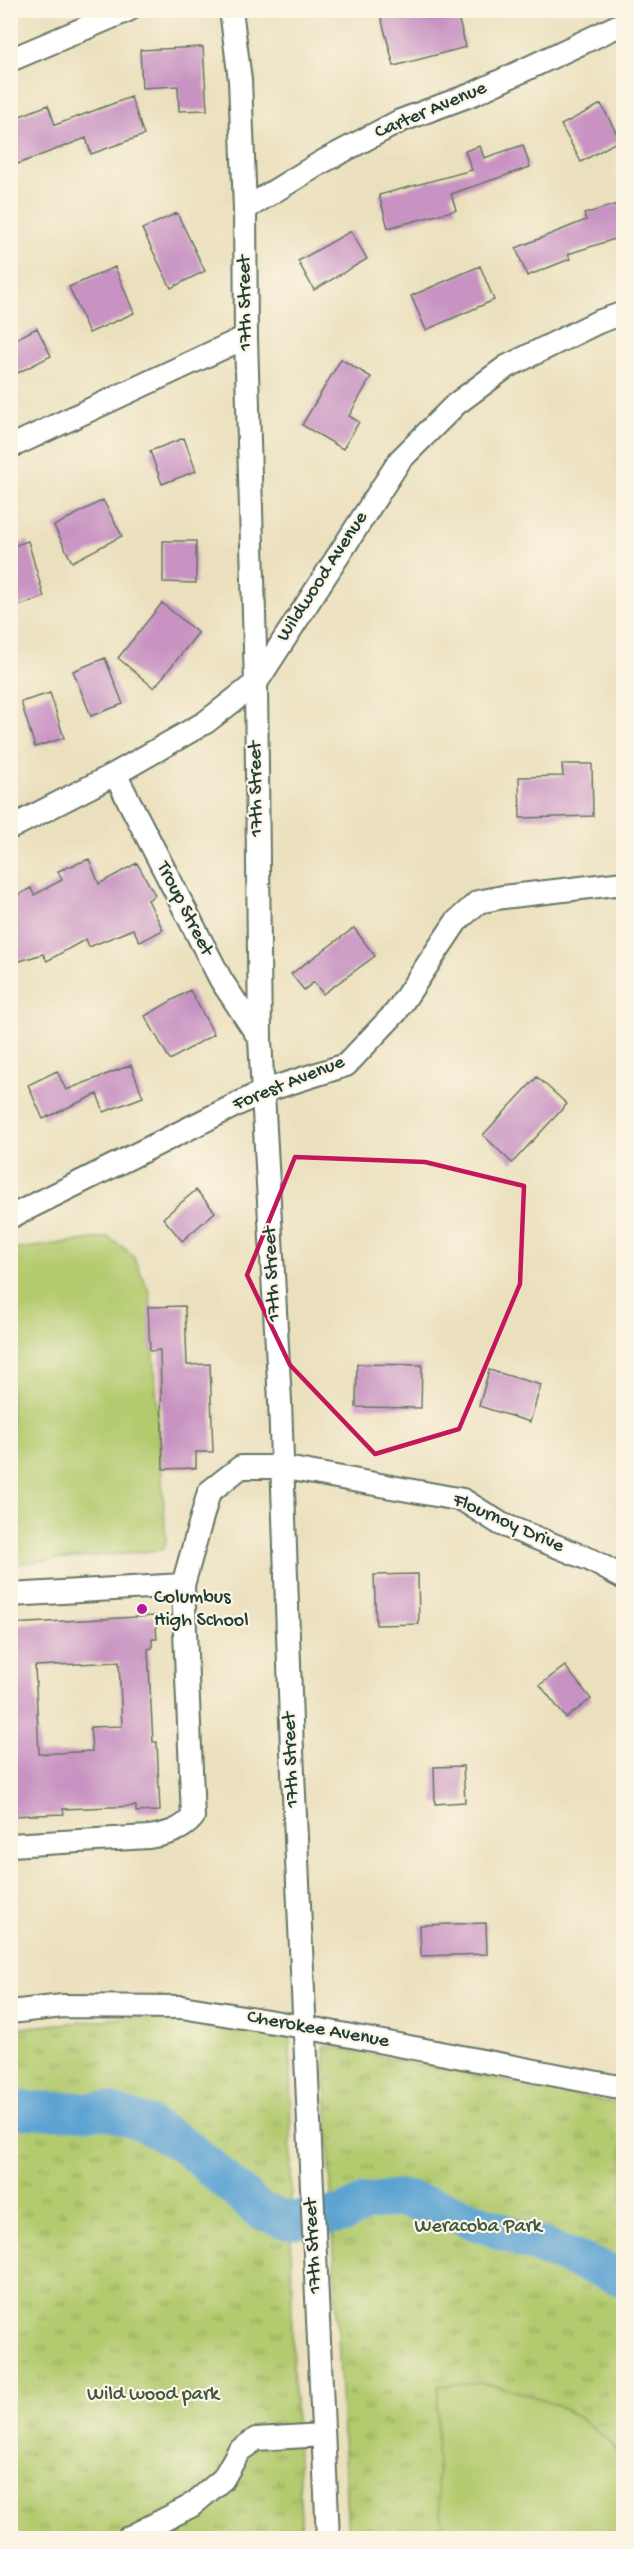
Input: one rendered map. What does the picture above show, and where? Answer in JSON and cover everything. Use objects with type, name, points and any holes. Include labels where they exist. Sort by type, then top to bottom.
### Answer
[{"type":"street","points":[[10,60],[128,10]]},
{"type":"street","name":"17th Street","points":[[231,10],[240,80],[245,209],[246,337],[256,682],[260,1040],[280,1401],[304,2026],[328,2538]]},
{"type":"street","name":"Carter Avenue","points":[[245,209],[322,162],[400,121],[473,94],[624,23]]},
{"type":"street","name":"Wildwood Avenue","points":[[10,828],[115,774],[206,722],[256,682],[400,460],[456,404],[506,367],[598,322],[624,313]]},
{"type":"street","points":[[10,447],[246,337]]},
{"type":"street","name":"Troup Street","points":[[115,774],[220,980],[260,1040]]},
{"type":"street","name":"Forest Avenue","points":[[10,1217],[264,1091],[346,1065],[396,1012],[456,922],[478,902],[624,883]]},
{"type":"street","name":"Flournoy Drive","points":[[10,1845],[149,1838],[169,1834],[184,1827],[193,1817],[183,1585],[209,1492],[241,1467],[281,1467],[463,1500],[501,1524],[591,1560],[624,1578]]},
{"type":"street","points":[[10,1595],[183,1585]]},
{"type":"street","name":"Cherokee Avenue","points":[[10,2012],[63,2006],[182,2007],[304,2026],[624,2088]]},
{"type":"street","points":[[128,2538],[191,2506],[223,2479],[239,2451],[256,2439],[323,2435]]},
{"type":"highlighted area","points":[[295,1157],[425,1162],[524,1186],[520,1284],[459,1429],[375,1454],[290,1365],[247,1275]]},
{"type":"green space","points":[[108,1237],[132,1254],[150,1293],[166,1541],[162,1550],[11,1564],[11,1250]]},
{"type":"green space","name":"Wild wood park","points":[[132,2017],[290,2038],[292,2345],[302,2538],[11,2538],[11,2029]]},
{"type":"green space","name":"Weracoba Park","points":[[324,2045],[623,2105],[623,2538],[348,2538]]},
{"type":"green space","points":[[483,2383],[523,2393],[560,2408],[578,2417],[609,2442],[623,2459],[623,2538],[444,2538],[437,2486],[438,2386]]},
{"type":"building","points":[[379,10],[447,10],[448,15],[457,13],[466,47],[394,66]]},
{"type":"building","points":[[203,47],[207,110],[179,111],[178,86],[142,88],[140,50]]},
{"type":"building","points":[[131,97],[144,135],[91,154],[86,138],[15,165],[10,153],[10,120],[48,105],[55,125]]},
{"type":"building","points":[[601,104],[620,140],[581,162],[561,125]]},
{"type":"building","points":[[523,145],[530,167],[451,194],[456,210],[388,228],[379,195],[472,170],[465,151],[480,146],[484,158]]},
{"type":"building","points":[[624,202],[624,236],[568,254],[570,259],[527,276],[516,248],[586,220],[584,214]]},
{"type":"building","points":[[177,213],[205,271],[171,288],[142,229]]},
{"type":"building","points":[[351,231],[367,259],[314,290],[298,261]]},
{"type":"building","points":[[480,266],[494,300],[426,330],[411,296]]},
{"type":"building","points":[[115,267],[134,313],[89,333],[69,287]]},
{"type":"building","points":[[37,328],[51,356],[10,377],[10,342]]},
{"type":"building","points":[[341,359],[371,377],[349,416],[359,422],[343,449],[302,425]]},
{"type":"building","points":[[184,438],[196,471],[162,484],[150,451]]},
{"type":"building","points":[[103,500],[122,536],[72,562],[54,526]]},
{"type":"building","points":[[28,541],[44,597],[10,609],[10,547]]},
{"type":"building","points":[[163,541],[196,541],[196,583],[163,582]]},
{"type":"building","points":[[162,603],[198,633],[154,688],[118,658]]},
{"type":"building","points":[[105,658],[123,704],[91,716],[73,671]]},
{"type":"building","points":[[50,693],[64,738],[35,747],[21,702]]},
{"type":"building","points":[[562,764],[592,764],[593,816],[520,818],[519,777],[563,776]]},
{"type":"building","points":[[89,859],[99,884],[137,863],[155,895],[148,900],[163,930],[140,942],[133,929],[89,947],[86,939],[47,961],[43,954],[10,964],[10,899],[31,888],[34,895],[62,880],[58,871]]},
{"type":"building","points":[[354,928],[375,956],[323,994],[314,982],[304,990],[291,974]]},
{"type":"building","points":[[190,990],[214,1034],[170,1060],[145,1016]]},
{"type":"building","points":[[131,1065],[143,1097],[104,1112],[97,1094],[43,1119],[28,1085],[57,1071],[66,1090]]},
{"type":"building","points":[[537,1077],[567,1104],[512,1163],[483,1135]]},
{"type":"building","points":[[196,1190],[215,1212],[182,1241],[163,1218]]},
{"type":"building","points":[[185,1306],[187,1365],[210,1364],[213,1452],[196,1452],[196,1468],[163,1469],[160,1350],[150,1351],[148,1307]]},
{"type":"building","points":[[357,1364],[422,1365],[421,1408],[356,1407]]},
{"type":"building","points":[[489,1370],[541,1385],[530,1422],[479,1406]]},
{"type":"building","points":[[418,1574],[419,1624],[376,1625],[374,1575]]},
{"type":"building","points":[[155,1616],[157,1639],[152,1639],[152,1648],[148,1649],[153,1742],[157,1742],[160,1811],[136,1812],[136,1806],[63,1809],[64,1814],[10,1816],[10,1624]],"holes":[[[119,1662],[122,1726],[90,1727],[92,1751],[39,1754],[35,1666]]]},
{"type":"building","points":[[565,1666],[591,1699],[566,1718],[540,1685]]},
{"type":"building","points":[[463,1766],[465,1802],[435,1804],[434,1767]]},
{"type":"building","points":[[486,1923],[487,1954],[421,1956],[420,1925]]},
{"type":"waterway","points":[[10,2110],[109,2111],[144,2123],[188,2148],[259,2210],[289,2221],[344,2214],[365,2203],[398,2198],[449,2211],[624,2278]]},
{"type":"place","name":"Columbus High School","points":[[142,1609]]}]
